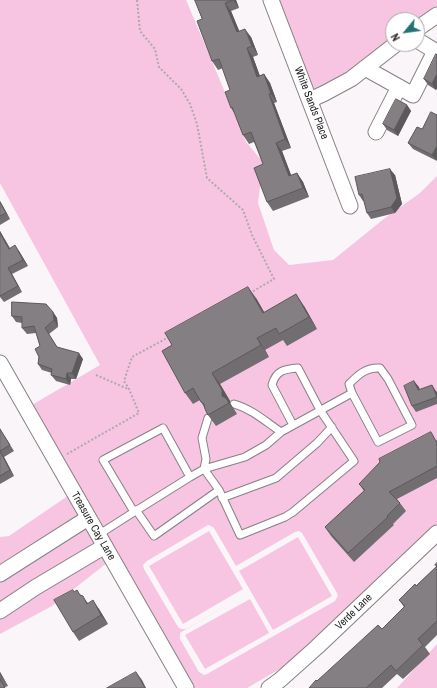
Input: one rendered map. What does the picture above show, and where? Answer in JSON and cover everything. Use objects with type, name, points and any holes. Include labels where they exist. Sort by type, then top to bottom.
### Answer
[{"type":"street","name":"White Sands Place","points":[[271,0],[350,206]]},
{"type":"street","points":[[425,23],[437,15]]},
{"type":"street","points":[[365,68],[413,95],[435,51],[425,45]]},
{"type":"street","points":[[310,100],[352,79],[386,52]]},
{"type":"street","points":[[376,132],[399,87]]},
{"type":"street","name":"Treasure Cay Lane","points":[[0,363],[186,688]]},
{"type":"street","points":[[0,574],[88,518]]},
{"type":"street","name":"Verde Lane","points":[[269,688],[317,647],[437,533]]},
{"type":"street","points":[[0,611],[102,541]]},
{"type":"lane","points":[[208,418],[202,438],[206,459],[204,469],[218,490],[240,535],[285,517],[293,512],[354,461],[320,410],[298,368],[278,372],[272,385],[293,425]]},
{"type":"lane","points":[[380,368],[388,379],[412,425],[378,442],[352,393],[349,384],[357,376],[366,369],[380,368]]},
{"type":"lane","points":[[102,541],[135,511],[190,476],[204,469],[245,457],[266,445],[281,432],[352,393]]},
{"type":"lane","points":[[234,404],[258,415],[281,432]]},
{"type":"lane","points":[[222,498],[276,478],[318,443],[332,427]]},
{"type":"lane","points":[[190,476],[163,428],[103,460],[135,511],[154,536],[218,490]]},
{"type":"path","points":[[137,0],[140,31],[155,49],[159,67],[181,89],[190,104],[197,124],[207,178],[243,210],[252,235],[274,280],[246,295]]},
{"type":"path","points":[[56,461],[139,413],[124,381],[132,357],[174,334]]},
{"type":"path","points":[[96,376],[129,389]]},
{"type":"shaded area","points":[[0,0],[186,0],[246,142],[263,162],[258,203],[274,250],[289,265],[333,260],[385,218],[420,193],[437,176],[437,524],[285,666],[247,688],[189,688],[112,559],[52,606],[0,634],[0,537],[9,536],[72,493],[25,409],[100,365],[0,183]],"holes":[[[208,525],[214,528],[236,566],[299,531],[302,533],[338,596],[335,601],[204,675],[199,672],[180,639],[180,633],[246,594],[186,629],[181,629],[178,627],[143,565],[147,561]]]},
{"type":"shaded area","points":[[271,0],[437,0],[437,8],[425,15],[425,12],[385,12],[385,45],[319,94],[306,78]]},
{"type":"shaded area","points":[[209,531],[243,589],[183,624],[149,566]]},
{"type":"shaded area","points":[[298,537],[332,596],[273,630],[239,571]]},
{"type":"shaded area","points":[[250,599],[269,633],[205,669],[185,635]]},
{"type":"shaded area","points":[[437,644],[437,688],[397,688]]},
{"type":"building","points":[[195,0],[233,0],[225,3],[237,32],[245,29],[252,46],[247,48],[257,77],[264,74],[271,94],[269,94],[285,139],[276,143],[289,176],[297,173],[303,188],[267,202],[254,168],[263,164],[251,132],[243,135],[232,107],[231,108],[225,92],[230,90],[219,59],[212,61],[197,21],[202,19]]},
{"type":"building","points":[[436,54],[437,74],[432,84],[424,79]]},
{"type":"building","points":[[396,99],[407,105],[394,130],[383,124]]},
{"type":"building","points":[[431,112],[437,115],[437,146],[432,155],[408,143],[417,127],[422,129]]},
{"type":"building","points":[[390,169],[397,198],[391,207],[367,213],[362,194],[359,195],[355,177]]},
{"type":"building","points":[[0,202],[6,213],[0,216]]},
{"type":"building","points":[[0,233],[9,249],[15,245],[23,260],[8,268],[18,286],[0,296]]},
{"type":"building","points":[[248,287],[263,313],[296,294],[309,317],[279,334],[276,328],[257,338],[261,345],[212,373],[222,390],[222,396],[226,398],[229,403],[208,415],[204,404],[201,402],[193,388],[185,393],[162,351],[172,345],[165,333]]},
{"type":"building","points":[[12,302],[46,304],[53,312],[54,320],[45,328],[57,347],[79,353],[72,373],[67,373],[66,379],[51,375],[52,369],[38,364],[39,357],[35,349],[40,346],[34,326],[22,328],[22,317],[12,316]]},
{"type":"building","points":[[414,381],[418,390],[432,385],[437,397],[412,406],[404,386]]},
{"type":"building","points":[[0,429],[10,445],[0,451]]},
{"type":"building","points":[[431,432],[437,443],[437,466],[389,492],[400,503],[387,516],[388,517],[348,553],[325,527],[365,490],[359,484],[380,462],[379,459]]},
{"type":"building","points":[[0,451],[10,470],[0,476]]},
{"type":"building","points":[[437,566],[437,621],[418,639],[423,645],[396,671],[391,665],[366,688],[309,688],[378,625],[382,629],[405,606],[399,600],[415,584],[416,586]]},
{"type":"building","points":[[73,590],[74,592],[77,590],[80,595],[83,596],[87,604],[93,600],[101,615],[73,632],[54,600]]},
{"type":"building","points":[[136,672],[145,688],[107,688]]},
{"type":"building","points":[[0,679],[5,688],[0,688]]}]
